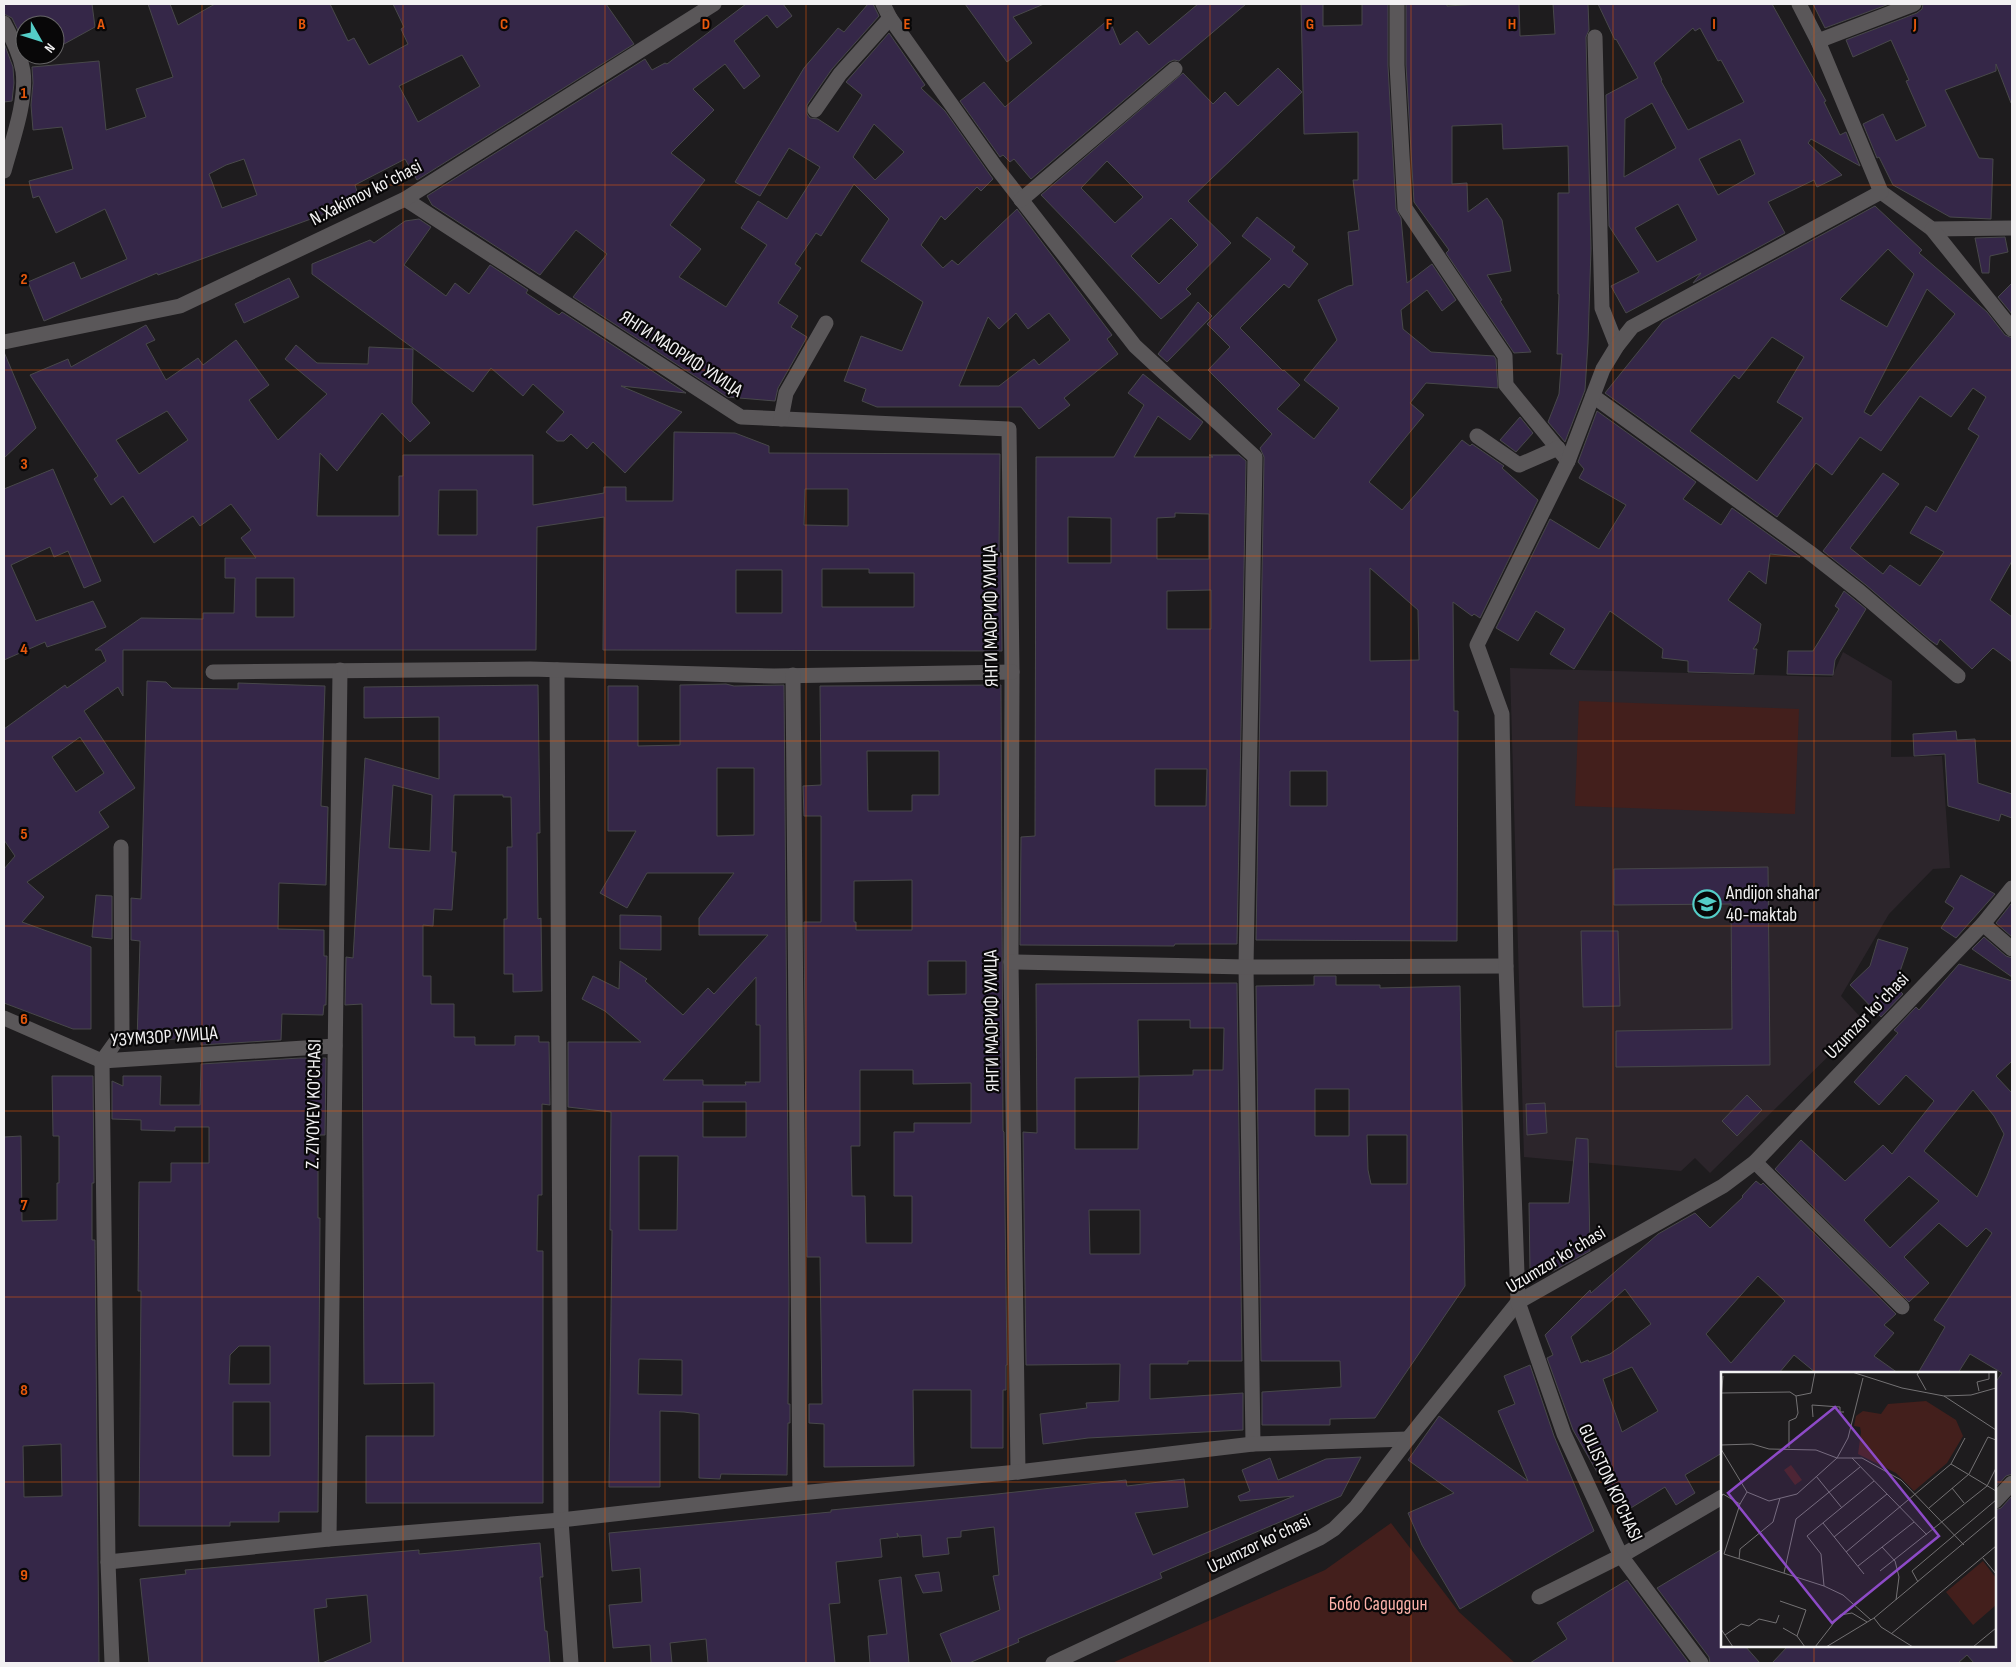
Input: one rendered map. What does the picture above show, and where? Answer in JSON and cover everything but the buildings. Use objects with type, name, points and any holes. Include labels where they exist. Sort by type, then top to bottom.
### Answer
[{"type":"street","name":"N.Xakimov koʻchasi","points":[[4,342],[180,306],[406,200],[694,9],[714,4]]},
{"type":"street","points":[[883,4],[890,18],[1021,200],[1135,346],[1254,457],[1246,967],[1253,1444]]},
{"type":"street","points":[[1397,4],[1397,65],[1405,208],[1505,356],[1506,386],[1568,461]]},
{"type":"street","points":[[1799,4],[1818,41],[1881,192],[1932,229],[2012,329]]},
{"type":"street","points":[[1818,41],[1914,4]]},
{"type":"street","points":[[815,110],[840,74],[890,18]]},
{"type":"street","points":[[4,23],[18,50],[23,72],[22,100],[4,171]]},
{"type":"street","points":[[1595,37],[1602,308],[1617,346]]},
{"type":"street","points":[[1021,200],[1176,69]]},
{"type":"street","name":"GULISTON KO'CHASI","points":[[1701,1663],[1621,1556],[1564,1434],[1518,1302],[1506,966],[1502,714],[1478,645],[1568,461],[1603,369],[1617,346],[1632,327],[1881,192]]},
{"type":"street","name":"ЯНГИ МАОРИФ УЛИЦА","points":[[406,200],[741,417],[1009,429],[1012,672],[1011,962],[1018,1472]]},
{"type":"street","points":[[1932,229],[2012,228]]},
{"type":"street","points":[[781,419],[786,393],[826,322]]},
{"type":"street","points":[[1593,396],[1809,552],[1860,592],[1958,676]]},
{"type":"street","points":[[1477,436],[1519,465],[1558,448]]},
{"type":"street","name":"Z. ZIYOYEV KO'CHASI","points":[[329,1539],[340,670]]},
{"type":"street","points":[[213,672],[557,670],[774,676],[1012,672]]},
{"type":"street","points":[[557,670],[561,1520],[571,1663]]},
{"type":"street","points":[[793,675],[800,1493]]},
{"type":"street","points":[[112,1663],[108,1562],[102,1061],[122,1033],[121,847]]},
{"type":"street","name":"Uzumzor koʻchasi","points":[[1053,1663],[1320,1538],[1334,1529],[1356,1507],[1408,1438],[1518,1302],[1723,1186],[1755,1162],[1982,924],[2012,888]]},
{"type":"street","points":[[1982,924],[2012,949]]},
{"type":"street","points":[[1011,962],[1246,967],[1506,966]]},
{"type":"street","name":"УЗУМЗОР УЛИЦА","points":[[4,1018],[102,1061],[335,1046]]},
{"type":"street","points":[[1755,1162],[1902,1307]]},
{"type":"street","points":[[108,1562],[329,1539],[561,1520],[800,1493],[1018,1472],[1253,1444],[1408,1438]]},
{"type":"street","points":[[1996,1500],[2012,1483]]},
{"type":"street","points":[[1539,1598],[1621,1556],[1721,1498]]},
{"type":"shaded area","name":"Andijon shahar 40-maktab","points":[[1843,652],[1892,681],[1891,757],[1942,756],[1950,868],[1933,869],[1889,914],[1841,996],[1864,1021],[1710,1173],[1695,1158],[1681,1171],[1524,1157],[1510,668],[1832,677]]},
{"type":"green space","points":[[1579,701],[1799,709],[1795,814],[1575,806]]},
{"type":"green space","name":"Бобо Садиддин","points":[[1391,1523],[1459,1612],[1515,1663],[1112,1663],[1325,1570]]},
{"type":"place","name":"Andijon shahar 40-maktab","points":[[1707,904]]}]
